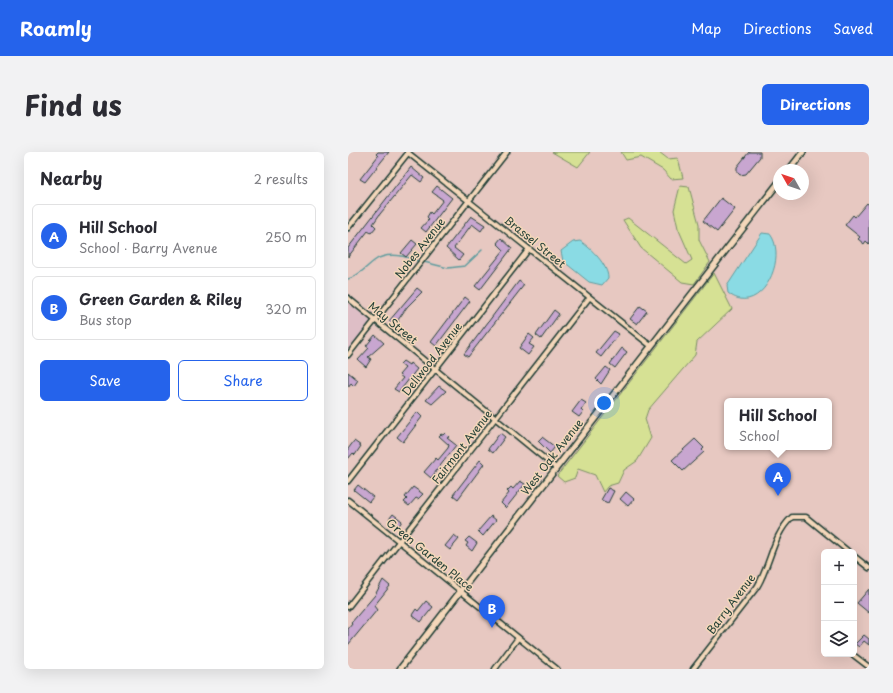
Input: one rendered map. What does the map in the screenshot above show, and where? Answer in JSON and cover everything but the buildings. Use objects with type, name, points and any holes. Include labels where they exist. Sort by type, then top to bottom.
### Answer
[{"type":"street","name":"Nobes Avenue","points":[[348,355],[468,199],[507,152]]},
{"type":"street","points":[[794,164],[803,152]]},
{"type":"street","name":"Brassel Street","points":[[408,153],[468,199],[589,298],[651,346]]},
{"type":"street","points":[[348,228],[408,153]]},
{"type":"street","name":"West Oak Avenue","points":[[400,669],[773,190]]},
{"type":"street","name":"Dellwood Avenue","points":[[348,481],[529,249]]},
{"type":"street","name":"May Street","points":[[348,298],[556,468]]},
{"type":"street","name":"Fairmont Avenue","points":[[348,607],[589,298]]},
{"type":"street","name":"Green Garden Place","points":[[348,500],[557,669]]},
{"type":"street","name":"Barry Avenue","points":[[692,669],[757,587],[764,574],[777,536],[783,526],[792,517],[806,517],[845,549]]},
{"type":"street","points":[[857,558],[869,568]]},
{"type":"street","points":[[494,669],[518,638]]},
{"type":"street","points":[[856,657],[869,667]]},
{"type":"shaded area","points":[[348,303],[371,321],[348,351]]},
{"type":"green space","points":[[552,152],[590,152],[578,167]]},
{"type":"green space","points":[[621,152],[659,152],[668,159],[678,158],[683,178],[671,179],[663,170],[641,157],[626,160]]},
{"type":"green space","points":[[680,186],[689,187],[699,224],[699,240],[710,262],[694,284],[682,282],[641,248],[623,220],[628,218],[686,264],[692,260],[678,228],[674,210]]},
{"type":"green space","points":[[714,273],[732,309],[697,342],[695,355],[648,410],[645,419],[651,438],[637,461],[624,470],[618,483],[608,486],[603,492],[595,475],[578,469],[575,478],[564,482],[557,476]]},
{"type":"water","points":[[762,233],[770,234],[775,244],[776,257],[773,270],[768,282],[760,292],[751,298],[740,299],[728,293],[727,286]]},
{"type":"water","points":[[580,241],[594,252],[605,268],[608,278],[602,285],[589,282],[563,261],[561,251],[573,242]]},
{"type":"waterway","points":[[424,262],[448,268],[465,266],[482,250]]},
{"type":"waterway","points":[[348,279],[359,274],[374,261],[385,256],[403,256],[420,262]]},
{"type":"place","name":"Hill School","points":[[778,496]]},
{"type":"place","name":"Green Garden & Riley","points":[[492,628]]}]
